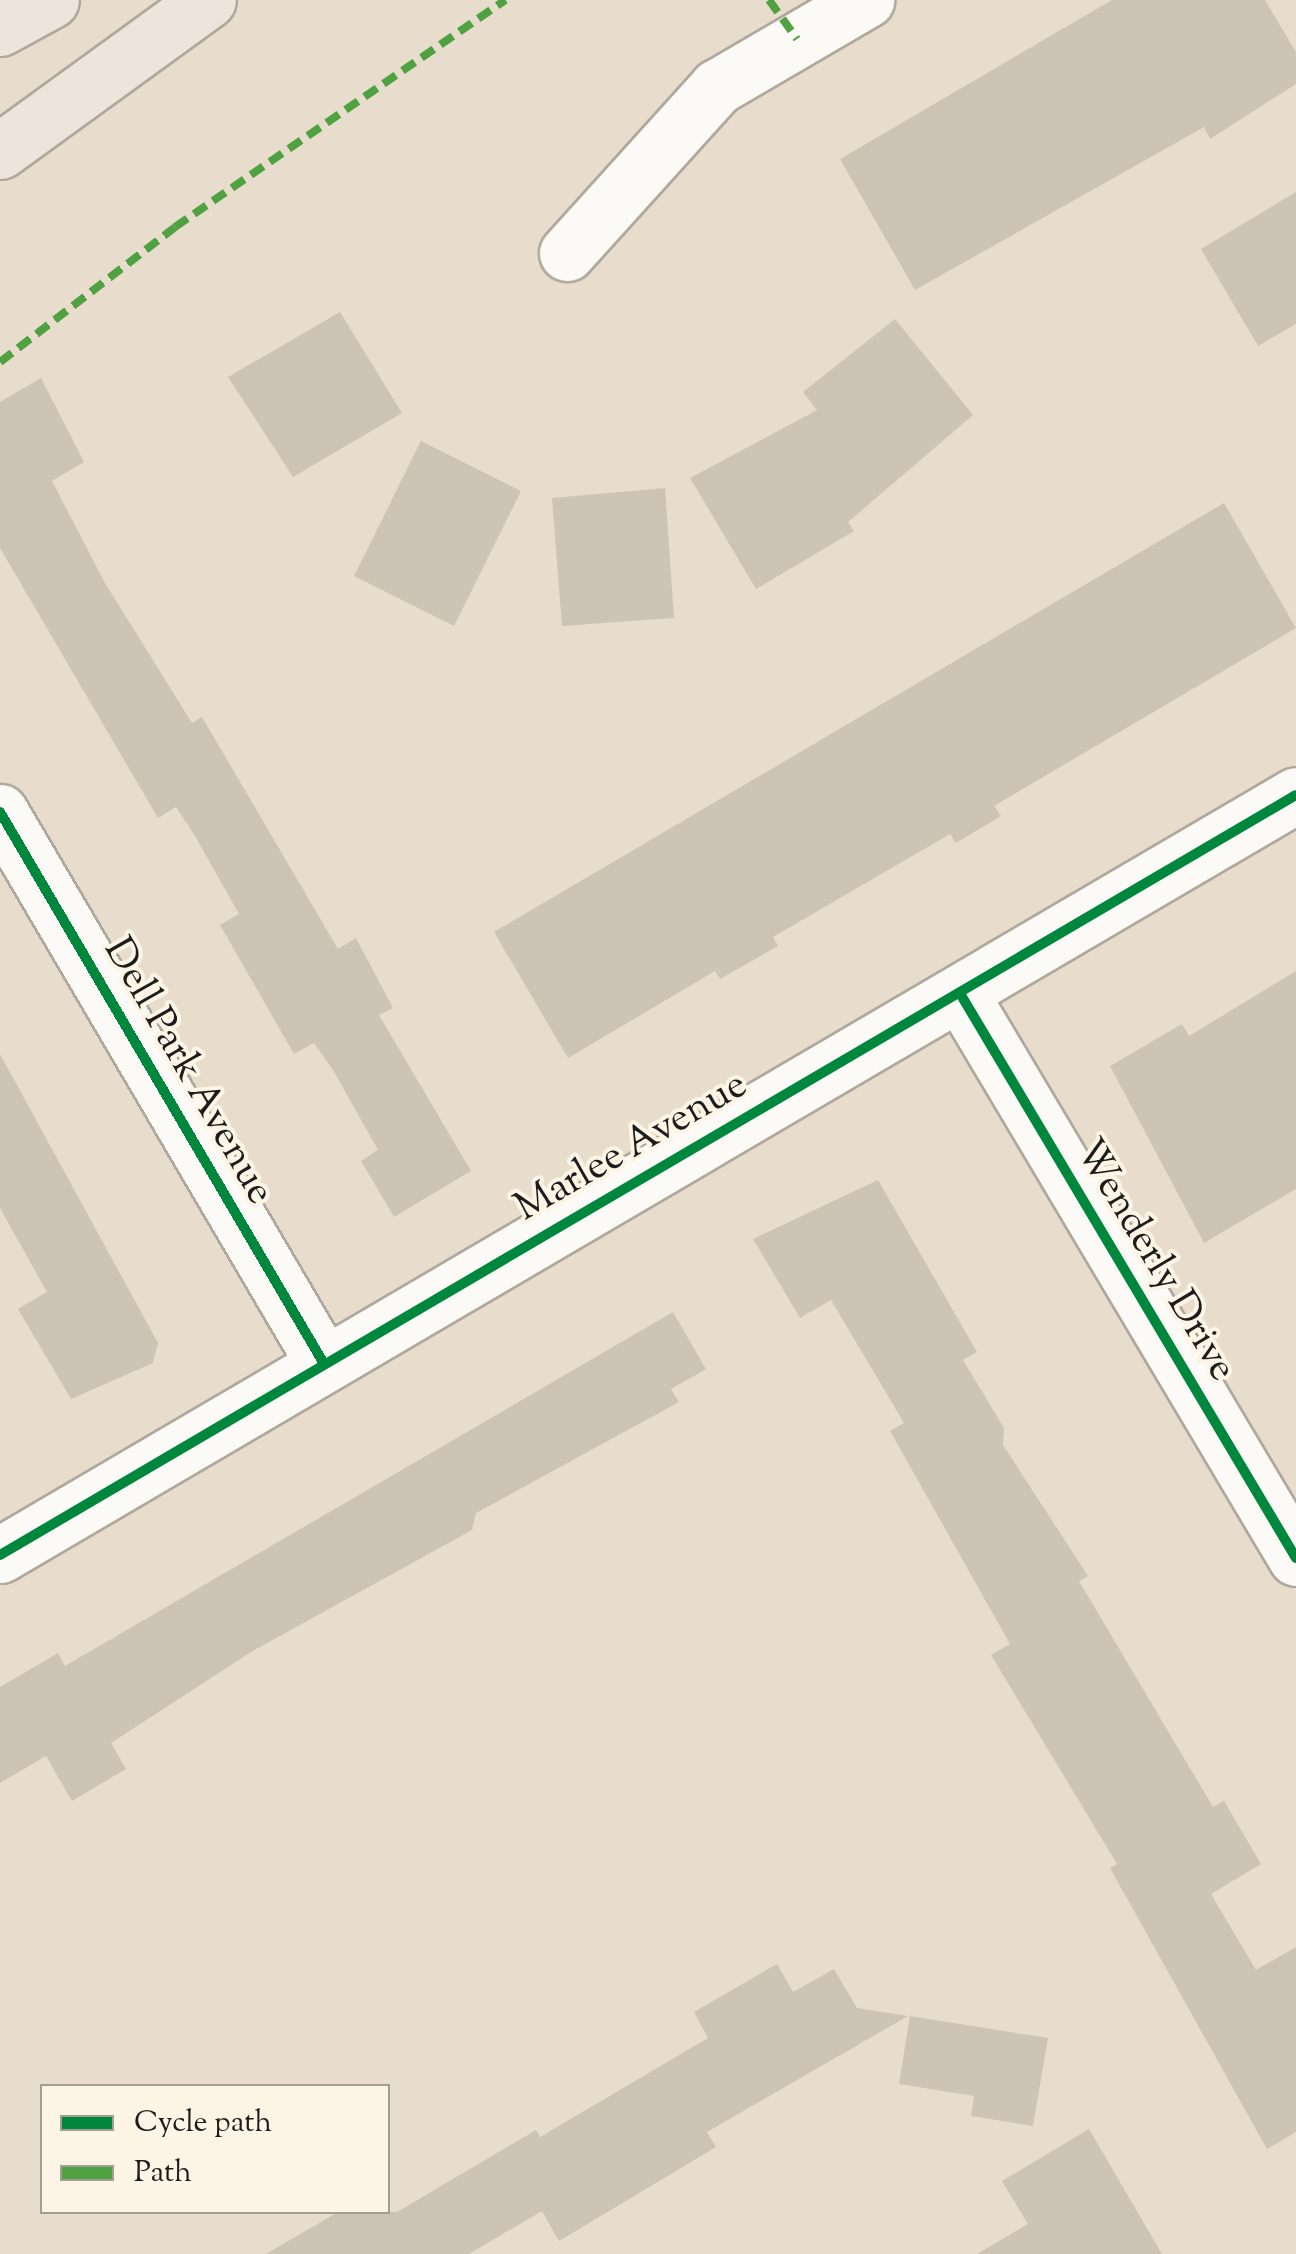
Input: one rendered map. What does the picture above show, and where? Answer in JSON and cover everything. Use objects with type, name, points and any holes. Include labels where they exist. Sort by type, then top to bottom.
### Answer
[{"type":"highway","points":[[0,28],[51,0]]},
{"type":"highway","points":[[0,151],[208,0]]},
{"type":"street","points":[[567,253],[717,88],[866,0]]},
{"type":"street","name":"Marlee Avenue","points":[[0,1556],[323,1362],[961,995],[1296,795]]},
{"type":"street","name":"Dell Park Avenue","points":[[0,812],[323,1362]]},
{"type":"street","name":"Wenderly Drive","points":[[961,995],[1296,1558]]},
{"type":"building","points":[[1112,0],[1265,0],[1296,52],[1296,84],[1210,139],[1204,127],[915,290],[840,159]]},
{"type":"building","points":[[1296,192],[1296,324],[1258,346],[1201,249]]},
{"type":"building","points":[[340,312],[402,413],[293,477],[228,377]]},
{"type":"building","points":[[895,319],[973,415],[848,522],[854,531],[756,589],[690,478],[817,410],[803,392]]},
{"type":"building","points":[[41,378],[84,462],[52,481],[105,583],[192,723],[202,717],[338,949],[356,938],[393,1008],[379,1015],[471,1171],[394,1217],[361,1161],[378,1150],[333,1070],[314,1043],[294,1054],[220,925],[239,914],[195,836],[176,807],[158,818],[0,548],[0,402]]},
{"type":"building","points":[[421,441],[521,491],[454,626],[354,576]]},
{"type":"building","points":[[665,488],[674,618],[562,626],[552,498]]},
{"type":"building","points":[[1224,503],[1296,628],[994,806],[1001,816],[956,843],[950,834],[773,937],[778,946],[720,979],[715,971],[568,1058],[494,932]]},
{"type":"building","points":[[1296,971],[1296,1189],[1204,1243],[1110,1066],[1182,1024],[1189,1036]]},
{"type":"building","points":[[0,1054],[158,1343],[153,1363],[71,1399],[18,1309],[47,1292],[0,1208]]},
{"type":"building","points":[[878,1180],[977,1352],[963,1360],[1004,1428],[1003,1445],[1088,1576],[1079,1581],[1213,1807],[1224,1801],[1261,1864],[1211,1894],[1256,1970],[1296,1947],[1296,2132],[1267,2149],[1110,1868],[1117,1864],[991,1655],[1010,1644],[890,1431],[904,1423],[831,1300],[800,1318],[753,1239]]},
{"type":"building","points":[[673,1312],[706,1369],[671,1389],[679,1402],[476,1513],[472,1530],[251,1652],[111,1743],[126,1769],[72,1801],[46,1756],[0,1783],[0,1687],[58,1653],[65,1666]]},
{"type":"building","points":[[777,1964],[793,1992],[834,1969],[857,2008],[908,2016],[707,2132],[716,2147],[559,2241],[542,2211],[469,2254],[266,2254],[335,2214],[397,2212],[536,2130],[540,2137],[708,2038],[694,2012]]},
{"type":"building","points":[[910,2016],[1048,2038],[1033,2126],[971,2116],[974,2096],[899,2084]]},
{"type":"building","points":[[1089,2129],[1162,2254],[977,2254],[1028,2224],[1002,2181]]},
{"type":"marked path","points":[[0,362],[175,227],[505,0]]},
{"type":"marked path","points":[[769,0],[797,39]]},
{"type":"cycle path","points":[[0,1555],[1296,795]]},
{"type":"cycle path","points":[[0,812],[323,1362]]},
{"type":"cycle path","points":[[961,995],[1296,1558]]}]
